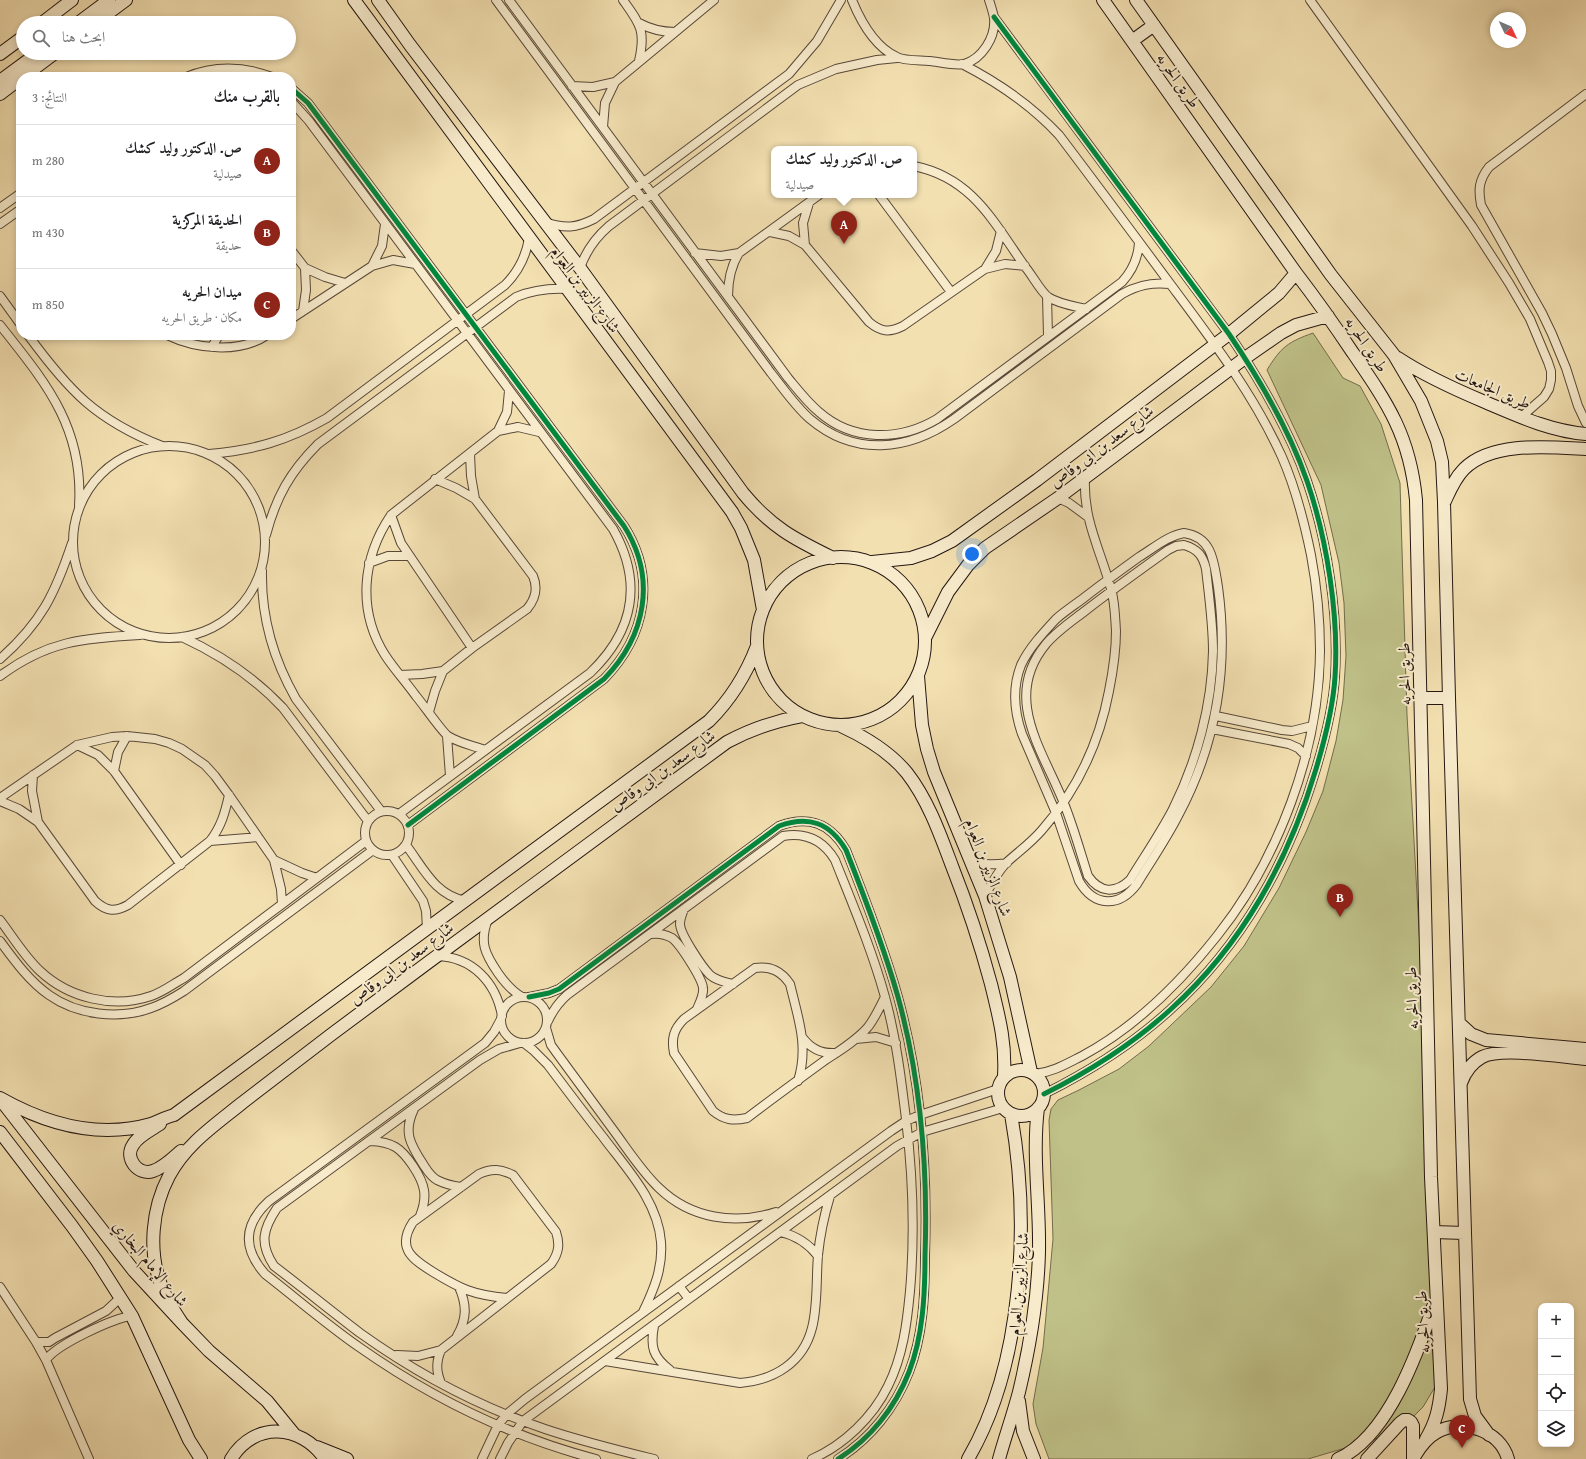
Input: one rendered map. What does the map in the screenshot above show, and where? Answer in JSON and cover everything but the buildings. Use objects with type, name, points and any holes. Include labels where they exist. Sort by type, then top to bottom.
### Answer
[{"type":"street","points":[[51,16],[72,0]]},
{"type":"street","points":[[87,16],[109,0]]},
{"type":"street","points":[[105,16],[126,0]]},
{"type":"street","name":"شارع الزبير بن العوام","points":[[354,0],[732,512],[741,528],[754,560],[763,610]]},
{"type":"street","name":"شارع الزبير بن العوام","points":[[378,0],[410,45],[580,268],[755,508],[784,532],[833,558]]},
{"type":"street","points":[[496,0],[771,372],[801,410],[815,423],[831,433],[856,442],[881,445],[901,443],[920,438],[943,427],[1122,294],[1135,287],[1150,283],[1170,284]]},
{"type":"street","points":[[623,0],[639,23],[642,42],[639,61]]},
{"type":"street","points":[[603,127],[605,104],[615,82],[714,0]]},
{"type":"street","points":[[545,222],[557,226],[570,227],[583,224],[594,219],[789,74],[817,41],[841,0]]},
{"type":"street","points":[[852,0],[860,19],[872,36],[882,47],[897,58]]},
{"type":"street","points":[[989,0],[994,17],[1229,334],[1245,358],[1283,424],[1308,482],[1316,513],[1334,607],[1336,642],[1335,678],[1331,713],[1322,750],[1299,821],[1267,890],[1224,953],[1188,993],[1142,1034],[1091,1068],[1044,1094]]},
{"type":"street","name":"طريق الحريه","points":[[1103,0],[1328,316],[1391,411],[1404,439],[1412,469],[1416,500],[1426,981],[1434,1232],[1442,1389],[1435,1424],[1413,1459]]},
{"type":"street","name":"طريق الحريه","points":[[1136,0],[1331,275],[1394,355],[1421,401],[1432,427],[1442,462],[1470,1399],[1475,1416],[1489,1434],[1500,1444],[1508,1459]]},
{"type":"street","points":[[1310,0],[1472,226],[1509,283],[1530,320],[1548,362],[1551,380],[1544,397],[1520,418]]},
{"type":"street","points":[[504,10],[511,2],[788,378],[810,404],[831,421],[856,432],[869,435],[892,435],[910,431],[926,425],[1122,282],[1129,275],[1137,259],[1140,243]]},
{"type":"street","points":[[962,64],[976,57],[986,46],[992,32],[994,17]]},
{"type":"street","points":[[639,23],[647,27],[666,32],[675,32]]},
{"type":"street","points":[[1132,41],[1154,25]]},
{"type":"street","points":[[0,54],[16,42]]},
{"type":"street","points":[[396,56],[410,45]]},
{"type":"street","points":[[580,268],[588,249],[601,233],[798,85],[817,76],[850,65],[877,60],[897,58],[962,64],[1008,91],[1044,119],[1059,135],[1232,368],[1281,455],[1293,484],[1306,528],[1315,578],[1320,629],[1318,680],[1312,726],[1306,756],[1284,820],[1263,865],[1231,917],[1192,967],[1154,1005],[1112,1038],[1090,1052],[1056,1070],[1033,1073],[1017,1070],[1004,1076]]},
{"type":"street","points":[[0,81],[28,60]]},
{"type":"street","points":[[30,72],[46,60]]},
{"type":"street","points":[[202,72],[215,68],[230,68],[244,69],[254,72]]},
{"type":"street","points":[[0,94],[16,82]]},
{"type":"street","points":[[572,86],[594,87],[615,82]]},
{"type":"street","points":[[296,92],[312,109],[632,539],[637,551],[642,572],[644,592],[643,606],[638,627],[630,646],[614,669],[604,679],[408,825]]},
{"type":"street","points":[[1586,94],[1489,167],[1481,176],[1478,187],[1481,205],[1542,313],[1566,368],[1578,406],[1586,423]]},
{"type":"street","points":[[296,106],[302,112],[539,432],[613,529],[625,554],[630,580],[629,608],[624,626],[616,644],[604,659],[590,673],[399,814]]},
{"type":"street","points":[[917,167],[942,175],[967,190],[977,200],[1001,231],[1047,296],[1066,304],[1086,309]]},
{"type":"street","points":[[0,208],[16,197]]},
{"type":"street","points":[[695,253],[722,256],[739,253],[816,198]]},
{"type":"street","points":[[882,198],[951,292]]},
{"type":"street","points":[[805,245],[803,223],[810,202]]},
{"type":"street","points":[[0,224],[16,213]]},
{"type":"street","points":[[372,266],[382,246],[385,224]]},
{"type":"street","points":[[985,269],[996,251],[1001,231]]},
{"type":"street","points":[[770,232],[789,236],[805,245],[869,322],[876,328],[884,331],[894,330],[903,326],[985,269],[1005,264],[1025,266]]},
{"type":"street","points":[[209,454],[249,449],[289,438],[304,432],[327,418],[505,285],[513,277],[524,259],[529,238]]},
{"type":"street","points":[[728,296],[731,269],[739,253]]},
{"type":"street","points":[[296,256],[305,268],[325,277],[346,283]]},
{"type":"street","points":[[296,316],[372,266],[393,260],[415,264]]},
{"type":"street","points":[[303,311],[306,290],[305,268]]},
{"type":"street","name":"شارع سعد بن ابى وقاص","points":[[871,562],[911,558],[932,551],[952,541],[1037,480],[1229,334],[1279,293],[1296,273]]},
{"type":"street","points":[[380,811],[296,699],[277,662],[266,622],[262,595],[265,540],[270,518],[278,497],[289,478],[302,460],[329,435],[516,297],[528,292],[554,288],[567,289]]},
{"type":"street","points":[[0,296],[16,318]]},
{"type":"street","points":[[1047,296],[1048,336]]},
{"type":"street","points":[[1530,320],[1542,313]]},
{"type":"street","name":"شارع سعد بن ابى وقاص","points":[[925,638],[948,592],[968,565],[984,548],[1058,498],[1245,358],[1281,333],[1296,325],[1328,316]]},
{"type":"street","points":[[0,325],[40,376],[52,394],[64,417],[70,432],[80,489],[73,540],[56,587],[40,616],[27,633],[0,659]]},
{"type":"street","points":[[32,340],[65,383],[94,410],[127,431],[163,446]]},
{"type":"street","points":[[180,340],[212,347],[235,346],[254,340]]},
{"type":"street","points":[[212,347],[216,340]]},
{"type":"street","points":[[618,358],[636,346]]},
{"type":"street","name":"طريق الجامعات","points":[[1394,355],[1420,372],[1443,384],[1520,418],[1564,431],[1586,434]]},
{"type":"street","points":[[1018,359],[1024,367]]},
{"type":"street","points":[[498,431],[507,412],[509,390]]},
{"type":"street","points":[[450,776],[447,736],[385,655],[372,626],[368,610],[366,580],[369,563],[378,538],[391,515],[435,479],[470,454],[498,431],[518,427],[539,432]]},
{"type":"street","points":[[78,509],[88,489],[103,472],[120,459],[141,450],[163,446],[186,448],[209,454],[227,466],[243,480],[254,498],[262,518],[265,540]]},
{"type":"street","points":[[1444,502],[1456,478],[1475,460],[1487,455],[1501,451],[1527,448],[1552,447],[1586,450]]},
{"type":"street","points":[[470,454],[471,476],[475,499]]},
{"type":"street","points":[[985,896],[991,884],[1007,863],[1025,848],[1041,831],[1064,802],[1087,762],[1103,718],[1115,654],[1115,625],[1112,590],[1085,504],[1085,478]]},
{"type":"street","points":[[429,712],[443,671],[527,608],[532,603],[537,589],[533,576],[475,499],[456,488],[435,479]]},
{"type":"street","points":[[1058,498],[1069,503],[1088,517]]},
{"type":"street","points":[[391,515],[395,530],[409,556],[472,648]]},
{"type":"street","points":[[1177,534],[1193,534],[1203,542],[1209,550],[1213,560],[1220,606],[1222,628],[1221,672],[1216,716],[1197,775],[1130,892],[1122,898],[1112,901],[1101,901],[1084,890],[1079,881],[1056,813],[1017,721],[1015,700],[1017,679],[1024,659],[1036,641],[1057,619],[1108,579],[1165,540],[1177,534]]},
{"type":"street","points":[[73,540],[75,566],[85,589],[100,610],[120,625],[143,635]]},
{"type":"street","points":[[1184,545],[1196,550],[1204,560],[1206,569],[1213,651],[1210,694],[1195,755],[1175,813],[1130,880],[1124,886],[1108,890],[1096,885],[1088,876],[1064,802],[1031,729],[1026,704],[1028,678],[1038,655],[1055,635],[1112,590],[1168,550],[1176,546],[1184,545]]},
{"type":"street","points":[[369,563],[388,556],[409,556]]},
{"type":"street","points":[[833,558],[852,558],[871,562],[888,572],[903,584],[911,595],[922,618],[925,638],[924,657],[918,676],[908,693],[894,707],[878,717],[859,724],[839,726],[820,723],[802,716],[784,703],[770,687],[761,667],[757,646],[758,628],[763,610],[772,594],[784,580],[815,562],[833,558]]},
{"type":"street","points":[[0,676],[22,660],[64,643],[88,638],[143,635],[162,638],[182,637],[205,631],[225,619],[243,603],[255,583],[263,560]]},
{"type":"street","points":[[1210,607],[1220,606]]},
{"type":"street","points":[[182,637],[230,662],[271,695],[284,708],[368,821]]},
{"type":"street","name":"شارع سعد بن ابى وقاص","points":[[0,1099],[39,1118],[61,1125],[106,1130],[151,1124],[174,1114],[466,901],[709,721],[722,708],[743,679],[757,646]]},
{"type":"street","points":[[400,675],[443,671]]},
{"type":"street","name":"شارع الزبير بن العوام","points":[[918,676],[920,713],[927,749],[934,772],[985,896],[1010,977],[1033,1073]]},
{"type":"street","points":[[1420,698],[1449,698]]},
{"type":"street","name":"شارع سعد بن ابى وقاص","points":[[182,1324],[170,1305],[161,1284],[155,1263],[153,1241],[155,1219],[160,1197],[180,1158],[195,1141],[278,1075],[436,956],[727,742],[763,726],[802,716]]},
{"type":"street","points":[[1216,716],[1282,730],[1297,730],[1312,726]]},
{"type":"street","points":[[839,726],[869,740],[894,760],[906,772],[917,787],[943,842],[976,929],[1003,1032],[1006,1054],[1004,1076],[998,1089],[998,1099],[1007,1111],[1018,1116],[1025,1116],[1038,1108],[1044,1094],[1042,1083],[1033,1073]]},
{"type":"street","points":[[1212,729],[1289,744],[1298,748],[1306,756]]},
{"type":"street","points":[[114,771],[118,752],[127,736]]},
{"type":"street","points":[[0,798],[77,745],[112,737],[127,736],[155,739],[182,749],[205,765],[215,776],[274,860],[282,904]]},
{"type":"street","points":[[447,736],[485,750]]},
{"type":"street","points":[[77,745],[98,755],[114,771],[181,865]]},
{"type":"street","points":[[33,775],[34,807],[38,822]]},
{"type":"street","points":[[0,802],[19,809],[38,822],[95,901],[101,907],[109,910],[119,910],[128,905],[181,865],[210,841],[218,831],[223,820],[229,795]]},
{"type":"street","points":[[380,811],[393,811],[399,814],[405,819],[408,825],[409,839],[406,845],[397,853],[392,855],[385,855],[373,850],[366,841],[365,827],[373,815],[380,811]]},
{"type":"street","points":[[596,1459],[498,1425],[441,1397],[387,1366],[358,1346],[265,1274],[256,1263],[250,1250],[249,1236],[252,1223],[258,1210],[269,1201],[485,1043],[494,1032],[507,1005],[511,1001],[549,993],[559,989],[779,826],[792,821],[805,820],[818,823],[829,829],[839,838],[846,850],[860,885],[892,977],[912,1056],[922,1132],[926,1215],[925,1273],[916,1352],[909,1373],[900,1392],[886,1415],[868,1435],[849,1452],[838,1459]]},
{"type":"street","points":[[654,1459],[588,1443],[524,1421],[440,1383],[361,1333],[274,1266],[267,1255],[264,1243],[265,1230],[277,1208],[489,1054],[499,1049],[530,1042],[540,1037],[552,1011],[563,999],[783,836],[803,835],[813,838],[822,844],[830,851],[835,860],[868,944],[885,997],[896,1043],[909,1138],[913,1198],[912,1271],[906,1326],[896,1368],[888,1386],[874,1408],[858,1427],[840,1443],[812,1459]]},
{"type":"street","points":[[210,841],[258,837]]},
{"type":"street","points":[[0,920],[39,970],[59,986],[77,995],[117,1002],[151,996],[166,990],[184,978],[366,841]]},
{"type":"street","points":[[406,845],[438,888],[447,895],[466,901]]},
{"type":"street","points":[[0,941],[34,982],[50,995],[64,1003],[94,1012],[112,1014],[135,1013],[151,1008],[184,991],[373,850]]},
{"type":"street","points":[[392,855],[422,901],[426,911],[427,929]]},
{"type":"street","points":[[274,860],[317,878]]},
{"type":"street","points":[[971,862],[995,865],[1007,863]]},
{"type":"street","points":[[725,865],[732,874]]},
{"type":"street","points":[[684,909],[680,924],[681,931],[696,955],[710,974],[721,981],[733,984]]},
{"type":"street","points":[[488,918],[484,928],[483,939],[489,960],[506,983],[526,997],[540,1003],[547,1015],[551,1045],[650,1178],[671,1198],[696,1212],[725,1219],[754,1218],[782,1210]]},
{"type":"street","points":[[651,934],[665,935],[676,942],[701,980],[703,995],[697,1010]]},
{"type":"street","points":[[689,961],[696,955]]},
{"type":"street","points":[[436,956],[448,956],[459,959],[478,970],[498,999],[502,1017],[502,1026],[508,1037],[522,1043],[548,1065],[639,1186],[654,1212],[661,1241],[661,1256],[655,1285],[642,1313]]},
{"type":"street","points":[[798,1081],[803,1066],[804,1051],[802,1036],[790,984],[785,977],[772,968],[755,968],[678,1025],[673,1039],[674,1053],[714,1111],[721,1117],[729,1120],[738,1120],[746,1118],[798,1081],[856,1038],[868,1026],[885,997]]},
{"type":"street","points":[[1459,1023],[1471,1034],[1486,1040],[1586,1059]]},
{"type":"street","points":[[802,1036],[808,1044],[817,1050],[827,1054],[837,1052]]},
{"type":"street","points":[[856,1038],[876,1037],[896,1043]]},
{"type":"street","points":[[1460,1084],[1468,1068],[1474,1062],[1490,1054],[1498,1052],[1586,1049]]},
{"type":"street","points":[[482,1459],[498,1425],[507,1414],[531,1394],[906,1120],[920,1114],[998,1089]]},
{"type":"street","name":"شارع الإمام البخاري","points":[[0,1099],[134,1271],[182,1324],[209,1351],[267,1401],[294,1434]]},
{"type":"street","points":[[415,1108],[410,1117],[408,1128],[412,1148],[429,1174],[436,1180],[461,1187]]},
{"type":"street","name":"شارع الزبير بن العوام","points":[[999,1459],[1019,1393],[1033,1323],[1037,1287],[1039,1251],[1035,1133],[1038,1108]]},
{"type":"street","points":[[500,1459],[515,1432],[524,1421],[909,1138],[922,1132],[1007,1111]]},
{"type":"street","name":"شارع الزبير بن العوام","points":[[968,1459],[978,1443],[989,1418],[997,1394],[1005,1368],[1015,1314],[1019,1254],[1020,1197],[1015,1140],[1007,1111]]},
{"type":"street","points":[[174,1114],[133,1144],[130,1150],[132,1162],[136,1168],[142,1171],[154,1171],[195,1141]]},
{"type":"street","points":[[0,1132],[76,1232],[132,1316],[189,1440],[201,1459]]},
{"type":"street","points":[[370,1141],[380,1141],[405,1153],[422,1179],[424,1189],[423,1208],[420,1217]]},
{"type":"street","points":[[413,1166],[421,1161]]},
{"type":"street","points":[[395,1355],[418,1356],[441,1350],[551,1264],[556,1257],[559,1248],[559,1240],[556,1232],[513,1175],[496,1169],[488,1170],[479,1174],[413,1222],[405,1238],[406,1247],[410,1255],[416,1261],[458,1288],[482,1295],[507,1298]]},
{"type":"street","points":[[605,1361],[740,1383],[756,1381],[772,1376],[786,1368],[797,1357],[806,1343],[812,1328],[818,1256],[824,1215],[830,1196]]},
{"type":"street","points":[[781,1232],[798,1238],[809,1246],[818,1256]]},
{"type":"street","points":[[1434,1232],[1464,1233]]},
{"type":"street","points":[[679,1286],[689,1299]]},
{"type":"street","points":[[0,1287],[46,1360],[89,1459]]},
{"type":"street","points":[[456,1338],[465,1318],[463,1297],[458,1288]]},
{"type":"street","points":[[1338,1459],[1351,1451],[1367,1436],[1380,1422],[1391,1405],[1401,1388],[1421,1345],[1437,1297]]},
{"type":"street","points":[[36,1342],[49,1342],[106,1311],[120,1298]]},
{"type":"street","points":[[323,1319],[330,1309]]},
{"type":"street","points":[[46,1360],[49,1355],[60,1347],[111,1321],[132,1316]]},
{"type":"street","points":[[654,1326],[652,1346],[655,1355],[661,1363],[671,1371]]},
{"type":"street","points":[[440,1383],[437,1366],[441,1350]]},
{"type":"street","points":[[888,1386],[900,1392]]},
{"type":"street","points":[[1019,1393],[1019,1412],[1023,1431],[1034,1459]]},
{"type":"street","points":[[1367,1459],[1400,1423],[1408,1420],[1413,1426],[1413,1459]]},
{"type":"street","points":[[1426,1440],[1437,1432],[1450,1427],[1464,1426],[1477,1428],[1489,1434]]},
{"type":"street","points":[[231,1459],[236,1451],[248,1440],[262,1434],[278,1431],[294,1434],[306,1439],[316,1447],[325,1459]]},
{"type":"street","points":[[316,1447],[347,1459]]},
{"type":"green space","points":[[1313,333],[1343,378],[1360,386],[1381,424],[1400,483],[1407,715],[1424,1020],[1435,1387],[1423,1407],[1404,1426],[1379,1438],[1308,1459],[1049,1459],[1036,1424],[1033,1404],[1043,1348],[1053,1239],[1049,1120],[1051,1109],[1058,1100],[1119,1069],[1149,1046],[1211,987],[1244,946],[1279,888],[1306,832],[1323,791],[1336,741],[1343,700],[1346,656],[1344,603],[1339,563],[1321,485],[1267,370],[1286,346],[1297,339]]},
{"type":"cycle path","points":[[994,17],[1229,334],[1273,405],[1300,462],[1314,504],[1326,552],[1335,629],[1336,653],[1334,689],[1328,723],[1316,769],[1292,836],[1260,899],[1241,929],[1220,957],[1197,984],[1157,1022],[1110,1056],[1078,1076],[1044,1094]]},
{"type":"cycle path","points":[[296,92],[308,103],[624,526],[634,546],[641,566],[643,586],[642,606],[637,625],[629,644],[618,662],[604,679],[408,825]]},
{"type":"cycle path","points":[[529,997],[549,993],[559,989],[779,826],[800,821],[818,824],[833,833],[840,841],[846,850],[887,960],[906,1029],[921,1125],[924,1158],[926,1223],[922,1315],[914,1358],[909,1372],[896,1398],[880,1422],[861,1442],[838,1459]]},
{"type":"place","name":"ص. الدكتور وليد كشك","points":[[844,244]]},
{"type":"place","name":"الحديقة المركزية","points":[[1340,917]]},
{"type":"place","name":"ميدان الحريه","points":[[1462,1448]]}]
